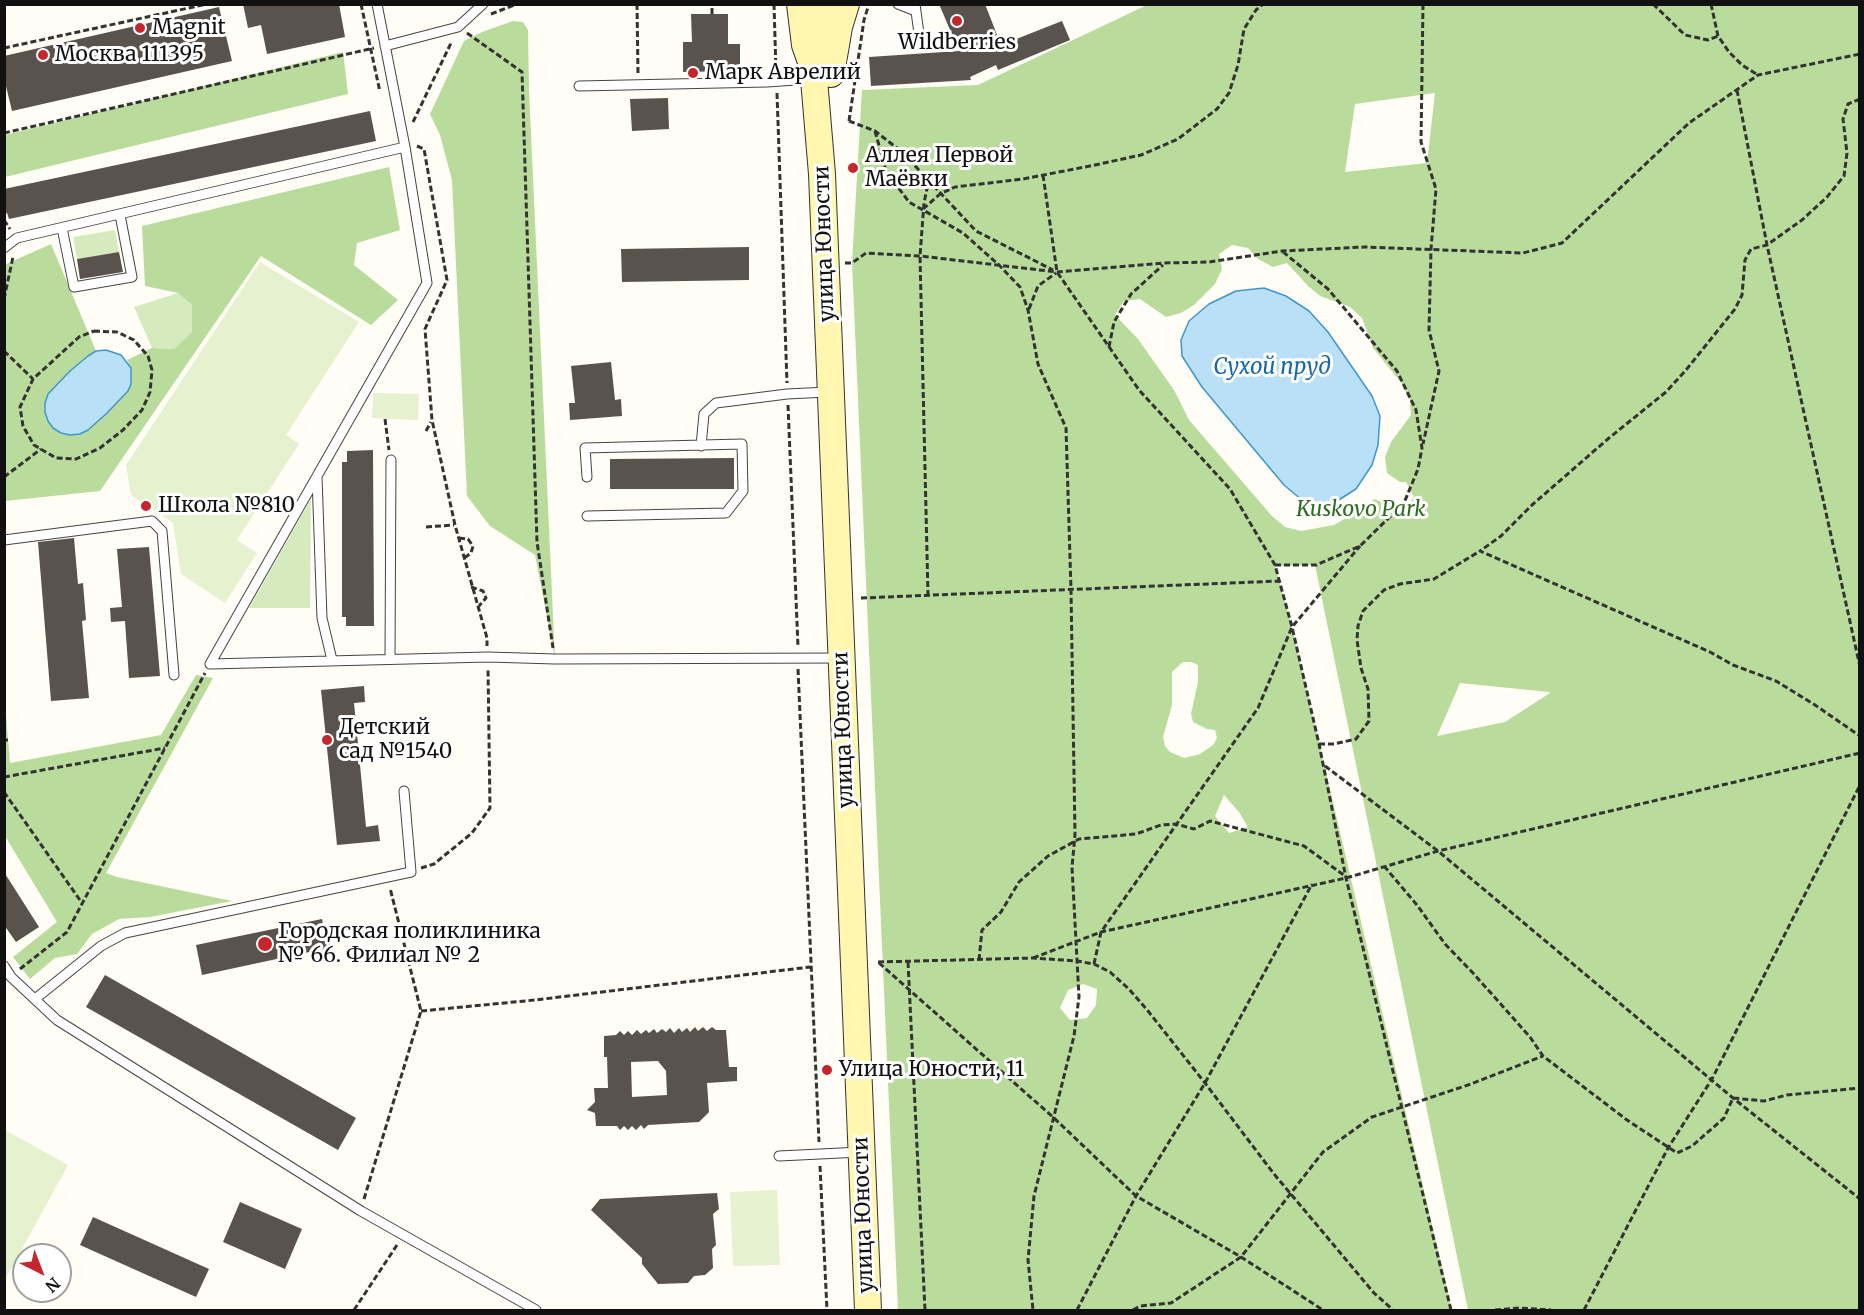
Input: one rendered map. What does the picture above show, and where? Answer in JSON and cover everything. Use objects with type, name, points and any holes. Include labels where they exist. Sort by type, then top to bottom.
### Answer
[{"type":"main road","points":[[800,4],[805,45],[820,69],[852,23],[859,4]]},
{"type":"main road","name":"улица Юности","points":[[823,4],[820,69],[821,149],[868,1311]]},
{"type":"main road","name":"улица Юности","points":[[820,69],[846,4]]},
{"type":"lane","points":[[210,663],[427,283],[404,144],[377,4]]},
{"type":"lane","points":[[385,46],[458,27],[483,4]]},
{"type":"lane","points":[[898,4],[915,8],[920,41]]},
{"type":"lane","points":[[579,86],[776,81],[820,69]]},
{"type":"lane","points":[[4,248],[17,238],[120,215],[404,144]]},
{"type":"lane","points":[[62,228],[74,288],[132,277],[120,215]]},
{"type":"lane","points":[[701,446],[704,414],[716,403],[787,394],[831,392]]},
{"type":"lane","points":[[586,516],[726,513],[743,491],[742,444],[585,448],[587,477]]},
{"type":"lane","points":[[390,658],[391,460]]},
{"type":"lane","points":[[316,477],[322,618],[332,660]]},
{"type":"lane","points":[[4,540],[152,521],[162,531],[174,675]]},
{"type":"lane","points":[[210,663],[488,657],[555,659],[842,658]]},
{"type":"lane","points":[[35,999],[101,946],[125,933],[411,872],[404,790]]},
{"type":"lane","points":[[4,966],[11,976],[57,1020],[403,1236],[536,1311]]},
{"type":"lane","points":[[779,1156],[861,1152]]},
{"type":"path","points":[[4,48],[207,4]]},
{"type":"path","points":[[361,4],[380,92]]},
{"type":"path","points":[[637,4],[639,83]]},
{"type":"path","points":[[712,4],[712,14]]},
{"type":"path","points":[[774,4],[810,967],[827,1311]]},
{"type":"path","points":[[869,4],[864,20],[849,121],[875,131],[902,152],[976,231],[1058,272]]},
{"type":"path","points":[[923,209],[940,194],[955,187],[1043,175],[1141,155],[1178,139],[1217,109],[1229,93],[1238,65],[1244,29],[1256,10],[1263,4]]},
{"type":"path","points":[[1094,964],[1101,932],[1258,708],[1292,627],[1360,546],[1404,503],[1418,469],[1439,371],[1429,330],[1431,249],[1436,189],[1421,142],[1423,4]]},
{"type":"path","points":[[1653,4],[1685,35],[1708,40],[1718,36]]},
{"type":"path","points":[[1711,4],[1718,36],[1742,65],[1758,75]]},
{"type":"path","points":[[411,872],[434,864],[472,833],[490,808],[487,638],[463,558],[432,420],[424,330],[447,280],[424,149],[404,144],[458,27],[522,72],[537,542],[555,659]]},
{"type":"path","points":[[4,133],[385,46]]},
{"type":"path","points":[[845,263],[852,263],[866,253],[920,256],[1058,272],[1164,263],[1209,262],[1282,251],[1365,247],[1523,253],[1562,243],[1689,123],[1758,75],[1860,54]]},
{"type":"path","points":[[1737,90],[1767,244],[1860,667]]},
{"type":"path","points":[[1319,744],[1334,744],[1356,739],[1369,722],[1368,689],[1361,668],[1357,640],[1358,626],[1363,611],[1384,590],[1400,584],[1434,579],[1501,536],[1532,505],[1666,392],[1735,309],[1742,295],[1745,260],[1751,249],[1767,244],[1802,220],[1827,197],[1844,176],[1847,153],[1843,119],[1848,104],[1860,99]]},
{"type":"path","points":[[875,131],[886,171],[909,202],[963,233],[1020,287],[1028,310],[1038,364],[1066,428],[1071,590],[1074,842],[1072,867],[1079,997],[1074,1036],[1034,1196],[1028,1260],[1033,1311]]},
{"type":"path","points":[[1043,175],[1058,272],[1139,390],[1230,489],[1275,565],[1292,627],[1347,878],[1451,1311]]},
{"type":"path","points":[[928,596],[920,256],[923,209],[929,179]]},
{"type":"path","points":[[4,299],[17,238]]},
{"type":"path","points":[[1282,251],[1328,289],[1397,371],[1416,410],[1422,448]]},
{"type":"path","points":[[1109,347],[1114,322],[1131,294],[1164,263]]},
{"type":"path","points":[[1028,310],[1038,286],[1058,272]]},
{"type":"path","points":[[94,331],[117,332],[134,340],[148,356],[152,370],[150,392],[142,410],[123,430],[100,448],[76,459],[56,458],[34,445],[23,426],[20,407],[33,380],[80,338],[94,331]]},
{"type":"path","points":[[4,351],[33,380]]},
{"type":"path","points":[[385,419],[391,460]]},
{"type":"path","points":[[426,431],[432,420]]},
{"type":"path","points":[[4,477],[41,449]]},
{"type":"path","points":[[426,526],[455,525]]},
{"type":"path","points":[[459,538],[468,539],[473,546],[471,553],[463,558]]},
{"type":"path","points":[[1275,565],[1316,565],[1360,546]]},
{"type":"path","points":[[1480,551],[1710,652],[1733,665],[1776,681],[1860,736]]},
{"type":"path","points":[[861,598],[1280,580]]},
{"type":"path","points":[[471,587],[483,591],[486,598],[478,607]]},
{"type":"path","points":[[11,976],[67,932],[210,663]]},
{"type":"path","points":[[4,777],[165,748]]},
{"type":"path","points":[[1033,958],[1101,932],[1347,878],[1438,851],[1860,753]]},
{"type":"path","points":[[1324,765],[1438,851],[1733,1098],[1860,1199]]},
{"type":"path","points":[[1584,1311],[1668,1148],[1712,1079],[1860,785]]},
{"type":"path","points":[[4,792],[82,903]]},
{"type":"path","points":[[979,960],[982,930],[1002,912],[1019,882],[1048,856],[1079,839],[1136,834],[1161,825],[1176,824],[1194,829],[1210,821],[1304,846],[1347,878]]},
{"type":"path","points":[[1383,866],[1417,905],[1444,945],[1530,1037],[1543,1056],[1599,1100],[1668,1148],[1677,1153],[1692,1146],[1724,1118],[1733,1098]]},
{"type":"path","points":[[361,1210],[422,1011],[387,877]]},
{"type":"path","points":[[1077,1311],[1136,1196],[1205,1083],[1312,884]]},
{"type":"path","points":[[1323,1311],[1241,1257],[1136,1196],[1054,1118],[878,962],[1033,958],[1094,964],[1110,972],[1130,989],[1291,1194],[1374,1293],[1394,1311]]},
{"type":"path","points":[[908,962],[925,1311]]},
{"type":"path","points":[[422,1011],[535,1000],[810,967]]},
{"type":"path","points":[[1133,1311],[1140,1306],[1172,1303],[1241,1257],[1323,1152],[1372,1117],[1468,1085],[1543,1056]]},
{"type":"path","points":[[1733,1098],[1764,1101],[1787,1095],[1860,1088]]},
{"type":"path","points":[[354,1311],[403,1236]]},
{"type":"path","points":[[1495,1311],[1519,1308],[1551,1311]]},
{"type":"green space","name":"Kuskovo Park","points":[[1147,5],[1859,5],[1859,1310],[1468,1310],[1315,565],[1275,566],[1292,627],[1452,1310],[898,1310],[852,263],[862,90],[978,85]],"holes":[[[1435,93],[1427,163],[1345,172],[1355,104]],[[1232,245],[1248,248],[1258,259],[1273,267],[1287,263],[1320,296],[1350,307],[1362,318],[1373,348],[1403,385],[1410,400],[1411,415],[1391,442],[1385,457],[1387,473],[1400,482],[1406,482],[1414,497],[1404,510],[1374,499],[1362,509],[1334,525],[1301,531],[1285,527],[1272,516],[1189,420],[1174,390],[1138,339],[1115,315],[1124,301],[1140,299],[1166,317],[1181,313],[1194,305],[1215,284],[1222,269],[1219,254]],[[1183,662],[1198,665],[1198,682],[1191,714],[1193,722],[1215,730],[1217,738],[1213,745],[1200,754],[1184,758],[1170,752],[1165,746],[1163,737],[1172,705],[1172,672]],[[1460,683],[1550,693],[1505,722],[1437,736]],[[1224,795],[1248,827],[1229,833],[1215,816]],[[1083,984],[1097,989],[1096,1005],[1087,1018],[1070,1020],[1060,1008],[1068,990]]]},
{"type":"green space","points":[[513,21],[523,22],[528,30],[555,659],[535,555],[490,526],[467,496],[452,180],[440,135],[430,114],[464,41]]},
{"type":"green space","points":[[343,52],[348,94],[5,177],[5,135]]},
{"type":"green space","points":[[389,167],[400,230],[357,243],[354,265],[398,300],[371,325],[261,256],[100,491],[5,501],[4,265],[51,244],[96,351],[70,371],[49,394],[45,403],[131,368],[127,360],[152,348],[174,349],[192,332],[192,305],[178,293],[145,286],[142,226]]},
{"type":"green space","points":[[115,230],[119,252],[77,259],[73,237]]},
{"type":"green space","points":[[260,262],[359,322],[286,435],[299,444],[237,540],[257,553],[225,603],[181,574],[173,523],[131,495],[126,465]]},
{"type":"green space","points":[[178,293],[192,305],[192,332],[174,349],[152,348],[134,307]]},
{"type":"green space","points":[[373,393],[419,394],[418,420],[372,418]]},
{"type":"green space","points":[[311,499],[310,608],[249,608]]},
{"type":"green space","points":[[196,675],[213,678],[106,873],[232,901],[150,917],[119,919],[92,934],[77,954],[55,958],[30,979],[13,957],[57,922],[5,836],[5,703],[10,763],[161,735]]},
{"type":"green space","points":[[5,1130],[68,1165],[25,1243],[12,1243],[12,1267],[5,1280]]},
{"type":"green space","points":[[777,1190],[780,1265],[733,1266],[730,1192]]},
{"type":"water","name":"Сухой пруд","points":[[1264,288],[1286,296],[1309,311],[1328,332],[1372,396],[1380,416],[1378,445],[1372,465],[1356,489],[1337,501],[1319,507],[1303,501],[1284,485],[1202,387],[1182,356],[1181,340],[1189,321],[1209,304],[1236,291]]},
{"type":"water","points":[[106,350],[121,355],[131,368],[131,384],[128,391],[88,430],[80,434],[61,433],[53,428],[45,412],[48,394],[88,356],[96,351]]},
{"type":"building","points":[[243,4],[339,4],[345,37],[267,54],[261,25],[248,28]]},
{"type":"building","points":[[939,4],[985,4],[1001,45],[1062,21],[1070,40],[998,70],[996,65],[970,77],[971,80],[871,86],[869,57],[959,51]]},
{"type":"building","points":[[219,7],[232,61],[12,111],[4,78],[4,56]]},
{"type":"building","points":[[691,14],[728,14],[728,44],[740,44],[740,71],[683,72],[683,42],[692,42]]},
{"type":"building","points":[[668,98],[669,129],[632,131],[630,99]]},
{"type":"building","points":[[370,111],[376,141],[9,219],[7,213],[4,214],[4,189]]},
{"type":"building","points":[[749,247],[749,280],[622,282],[621,249]]},
{"type":"building","points":[[119,252],[123,272],[80,279],[77,259]]},
{"type":"building","points":[[611,362],[615,400],[621,399],[622,416],[570,420],[569,403],[575,403],[571,366]]},
{"type":"building","points":[[373,450],[374,626],[346,626],[346,617],[342,617],[342,462],[347,462],[347,451]]},
{"type":"building","points":[[734,458],[734,489],[610,489],[610,459]]},
{"type":"building","points":[[74,538],[78,584],[83,583],[86,620],[82,621],[89,698],[51,701],[38,542]]},
{"type":"building","points":[[149,547],[160,676],[129,678],[125,621],[111,622],[110,608],[122,607],[117,549]]},
{"type":"building","points":[[364,686],[365,702],[354,703],[366,827],[378,825],[380,841],[337,845],[321,690]]},
{"type":"building","points":[[4,872],[39,927],[16,942],[4,925]]},
{"type":"building","points":[[322,919],[328,948],[202,975],[196,945]]},
{"type":"building","points":[[105,975],[356,1118],[338,1150],[86,1007]]},
{"type":"building","points":[[695,1027],[698,1031],[703,1027],[707,1031],[712,1027],[716,1030],[726,1030],[729,1067],[737,1067],[737,1081],[707,1083],[709,1112],[699,1122],[648,1125],[644,1129],[641,1125],[636,1130],[632,1126],[628,1130],[624,1126],[620,1130],[617,1126],[596,1126],[595,1113],[587,1110],[595,1102],[594,1088],[608,1088],[604,1036],[616,1035],[620,1031],[624,1035],[628,1031],[632,1035],[637,1030],[641,1034],[646,1030],[649,1033],[654,1029],[657,1033],[662,1029],[666,1032],[670,1028],[674,1033],[679,1028],[682,1032],[687,1028],[690,1032]],"holes":[[[658,1061],[666,1071],[667,1095],[632,1097],[631,1062]]]},
{"type":"building","points":[[717,1193],[719,1209],[713,1214],[716,1245],[712,1249],[713,1268],[705,1275],[694,1276],[688,1283],[658,1284],[642,1264],[642,1258],[591,1210],[600,1199]]},
{"type":"building","points":[[240,1202],[302,1229],[285,1269],[223,1242]]},
{"type":"building","points":[[93,1217],[209,1269],[196,1297],[80,1245]]},
{"type":"place","name":"Wildberries","points":[[957,21]]},
{"type":"place","name":"Magnit","points":[[140,28]]},
{"type":"place","name":"Москва 111395","points":[[43,55]]},
{"type":"place","name":"Марк Аврелий","points":[[693,73]]},
{"type":"place","name":"Аллея Первой Маёвки","points":[[853,168]]},
{"type":"place","name":"Школа №810","points":[[146,506]]},
{"type":"place","name":"Детский сад №1540","points":[[327,740]]},
{"type":"place","name":"Городская поликлиника № 66. Филиал № 2","points":[[265,944]]},
{"type":"place","name":"Улица Юности, 11","points":[[827,1070]]}]
